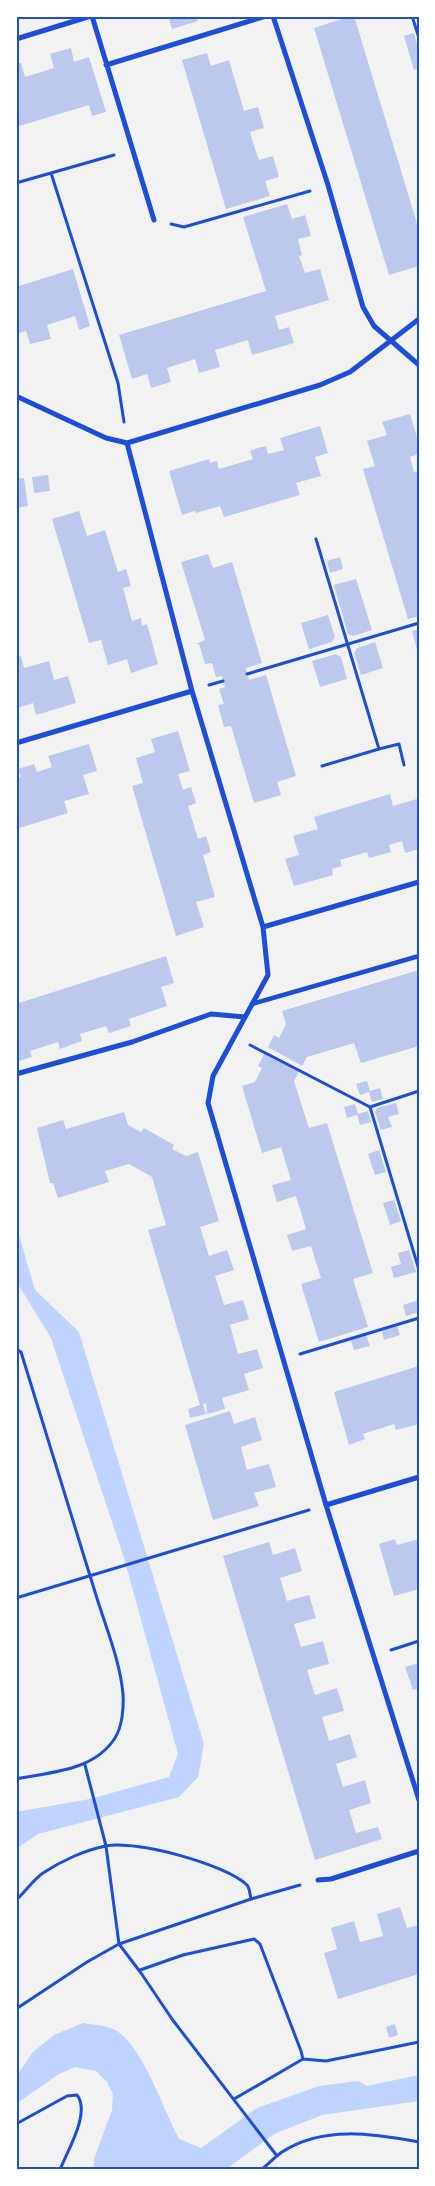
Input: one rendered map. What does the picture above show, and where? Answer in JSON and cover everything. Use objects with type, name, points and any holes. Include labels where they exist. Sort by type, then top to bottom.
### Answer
[{"type":"street","points":[[16,39],[91,16],[154,220]]},
{"type":"street","points":[[106,65],[266,16]]},
{"type":"street","points":[[274,16],[328,185],[363,308],[374,326],[419,365]]},
{"type":"street","points":[[16,396],[106,438],[126,443],[320,385],[350,372],[419,319]]},
{"type":"street","points":[[126,443],[192,691],[262,927],[268,974],[213,1076],[208,1103],[326,1505],[419,1800]]},
{"type":"street","points":[[16,743],[192,691]]},
{"type":"street","points":[[262,927],[419,882]]},
{"type":"street","points":[[252,1004],[419,956]]},
{"type":"street","points":[[16,1074],[132,1042],[211,1014],[245,1017]]},
{"type":"street","points":[[326,1505],[419,1477]]},
{"type":"street","points":[[318,1880],[331,1879],[419,1851]]},
{"type":"path","points":[[412,16],[419,38]]},
{"type":"path","points":[[16,183],[132,149]]},
{"type":"path","points":[[51,173],[118,383],[126,443]]},
{"type":"path","points":[[154,220],[184,227],[328,185]]},
{"type":"path","points":[[316,539],[349,644],[379,750]]},
{"type":"path","points":[[247,674],[419,623]]},
{"type":"path","points":[[322,766],[399,744],[404,765]]},
{"type":"path","points":[[234,1036],[370,1107],[419,1091]]},
{"type":"path","points":[[370,1107],[419,1270]]},
{"type":"path","points":[[283,1359],[419,1318]]},
{"type":"path","points":[[16,1349],[21,1352],[118,1667],[123,1695],[122,1717],[115,1737],[102,1754],[85,1764],[16,1779]]},
{"type":"path","points":[[16,1598],[326,1505]]},
{"type":"path","points":[[373,1655],[419,1641]]},
{"type":"path","points":[[85,1764],[106,1846],[119,1944],[140,1970],[172,2019],[241,2108],[268,2147],[277,2156]]},
{"type":"path","points":[[16,1900],[42,1874],[75,1857],[106,1846],[131,1845],[162,1851],[236,1877],[249,1887],[251,1899]]},
{"type":"path","points":[[16,2009],[87,1962],[119,1944],[251,1899],[318,1880]]},
{"type":"path","points":[[140,1970],[182,1955],[254,1939],[260,1944],[303,2060]]},
{"type":"path","points":[[234,2099],[303,2060],[326,2061],[419,2042]]},
{"type":"path","points":[[16,2124],[67,2096],[77,2095],[80,2099],[81,2108],[80,2123],[60,2170]]},
{"type":"path","points":[[261,2170],[283,2152],[310,2138],[336,2134],[365,2134],[419,2142]]},
{"type":"water","points":[[16,1225],[35,1290],[79,1332],[204,1744],[198,1777],[179,1797],[38,1834],[16,1849],[16,1812],[90,1799],[169,1777],[178,1754],[124,1558],[51,1338],[16,1281]]},
{"type":"water","points":[[83,2023],[113,2029],[127,2040],[136,2051],[152,2080],[179,2139],[201,2148],[257,2108],[319,2086],[358,2081],[367,2086],[419,2075],[419,2101],[322,2115],[274,2134],[225,2170],[94,2170],[94,2159],[112,2110],[113,2094],[107,2082],[96,2071],[75,2067],[59,2074],[16,2104],[16,2077],[33,2052],[54,2035]]},
{"type":"building","points":[[168,16],[196,16],[198,21],[172,29]]},
{"type":"building","points":[[354,16],[419,230],[419,266],[389,275],[314,28]]},
{"type":"building","points":[[414,33],[419,51],[419,69],[414,70],[404,36]]},
{"type":"building","points":[[71,48],[74,62],[89,57],[106,112],[92,116],[89,105],[16,127],[16,64],[21,63],[25,77],[54,68],[50,54]]},
{"type":"building","points":[[207,53],[211,66],[229,60],[244,111],[258,107],[264,128],[250,132],[254,146],[259,160],[273,156],[279,177],[265,181],[270,196],[226,209],[182,60]]},
{"type":"building","points":[[287,204],[292,219],[305,215],[311,236],[298,239],[302,255],[299,256],[305,273],[320,269],[329,300],[275,316],[279,330],[289,327],[294,343],[252,355],[248,340],[215,350],[220,367],[199,373],[195,359],[167,368],[171,382],[151,388],[147,374],[132,379],[119,335],[266,291],[243,217]]},
{"type":"building","points":[[73,269],[90,326],[79,330],[75,316],[47,325],[51,339],[30,344],[26,331],[16,334],[16,287]]},
{"type":"building","points":[[410,414],[419,444],[419,454],[410,457],[414,472],[419,471],[419,616],[408,619],[363,469],[375,466],[367,441],[387,435],[382,422]]},
{"type":"building","points":[[320,426],[328,453],[315,457],[321,476],[296,483],[300,495],[224,517],[220,506],[182,515],[169,471],[209,459],[210,463],[217,461],[219,469],[253,459],[250,451],[266,446],[268,454],[284,450],[280,438]]},
{"type":"building","points":[[48,475],[50,491],[34,493],[32,477]]},
{"type":"building","points":[[24,478],[28,506],[16,508],[16,479]]},
{"type":"building","points":[[79,511],[87,536],[105,530],[118,572],[126,569],[131,586],[123,588],[132,621],[141,618],[142,626],[147,624],[158,664],[131,673],[127,659],[108,665],[101,640],[89,643],[52,519]]},
{"type":"building","points":[[208,554],[213,568],[232,562],[262,663],[246,668],[247,674],[249,680],[266,675],[296,776],[277,782],[281,795],[254,803],[231,726],[224,727],[218,705],[224,704],[219,689],[225,687],[222,676],[216,677],[212,663],[205,664],[199,644],[196,644],[205,640],[181,562]]},
{"type":"building","points":[[340,557],[343,569],[330,573],[327,561]]},
{"type":"building","points":[[356,579],[372,630],[353,636],[348,634],[334,585]]},
{"type":"building","points":[[328,615],[335,637],[332,642],[309,649],[301,623]]},
{"type":"building","points":[[419,629],[419,653],[418,653],[412,631]]},
{"type":"building","points":[[375,642],[383,668],[361,675],[354,653],[357,648]]},
{"type":"building","points":[[336,654],[341,657],[347,679],[320,687],[312,661]]},
{"type":"building","points":[[21,656],[24,668],[49,661],[54,680],[68,676],[76,703],[36,715],[33,703],[17,708],[20,716],[16,717],[16,658]]},
{"type":"building","points":[[178,731],[190,771],[178,774],[183,790],[191,787],[196,803],[188,806],[198,839],[206,836],[211,852],[203,855],[215,897],[196,902],[204,927],[176,936],[132,786],[143,783],[136,758],[155,752],[151,739]]},
{"type":"building","points":[[89,744],[97,771],[83,775],[89,794],[64,801],[68,813],[16,829],[16,778],[21,777],[18,769],[34,764],[37,772],[52,767],[48,756]]},
{"type":"building","points":[[390,794],[393,806],[417,799],[419,849],[405,853],[402,841],[389,845],[391,852],[369,858],[367,852],[340,860],[342,866],[332,869],[333,875],[294,886],[285,859],[299,855],[293,836],[318,829],[314,817]]},
{"type":"building","points":[[166,956],[174,983],[161,987],[167,1006],[129,1019],[131,1026],[109,1033],[106,1026],[80,1034],[82,1041],[60,1049],[58,1042],[30,1051],[32,1057],[16,1062],[16,1004]]},
{"type":"building","points":[[419,970],[419,1046],[361,1063],[354,1043],[307,1057],[302,1066],[268,1047],[274,1035],[279,1038],[286,1024],[282,1011]]},
{"type":"building","points":[[264,1054],[299,1072],[294,1081],[309,1128],[327,1123],[373,1273],[353,1279],[368,1327],[319,1342],[301,1284],[321,1278],[311,1246],[292,1251],[287,1235],[306,1229],[296,1196],[277,1202],[272,1185],[291,1180],[281,1147],[262,1153],[242,1086],[255,1082],[262,1068],[258,1066]]},
{"type":"building","points":[[367,1081],[370,1091],[380,1088],[383,1099],[372,1102],[369,1092],[360,1095],[356,1084]]},
{"type":"building","points":[[396,1103],[399,1114],[388,1117],[392,1127],[381,1130],[375,1112],[377,1108]]},
{"type":"building","points":[[355,1104],[358,1114],[368,1111],[371,1122],[360,1125],[357,1115],[347,1118],[344,1107]]},
{"type":"building","points":[[124,1112],[128,1125],[141,1132],[144,1128],[174,1145],[172,1149],[186,1156],[198,1152],[219,1221],[200,1227],[209,1256],[227,1250],[234,1270],[215,1276],[224,1305],[243,1300],[249,1319],[230,1325],[238,1354],[257,1349],[263,1368],[244,1374],[249,1390],[222,1398],[225,1409],[207,1414],[206,1403],[200,1405],[148,1230],[166,1225],[152,1177],[129,1164],[105,1171],[109,1182],[58,1198],[53,1183],[50,1183],[37,1128],[63,1120],[66,1129]]},
{"type":"building","points":[[379,1150],[386,1172],[375,1175],[368,1154]]},
{"type":"building","points":[[394,1200],[401,1221],[390,1225],[383,1203]]},
{"type":"building","points":[[409,1250],[416,1272],[394,1278],[391,1267],[401,1264],[398,1253]]},
{"type":"building","points":[[419,1300],[419,1312],[406,1316],[403,1305]]},
{"type":"building","points":[[397,1326],[400,1335],[384,1340],[382,1331]]},
{"type":"building","points":[[366,1335],[370,1346],[354,1350],[351,1340]]},
{"type":"building","points":[[419,1366],[419,1424],[396,1430],[394,1424],[363,1434],[365,1439],[349,1445],[334,1392]]},
{"type":"building","points":[[203,1404],[206,1414],[190,1418],[188,1409]]},
{"type":"building","points":[[230,1411],[234,1424],[255,1417],[262,1440],[241,1447],[247,1470],[269,1464],[276,1487],[254,1493],[259,1506],[213,1520],[185,1425]]},
{"type":"building","points":[[395,1539],[397,1545],[419,1539],[419,1589],[394,1596],[379,1544]]},
{"type":"building","points":[[269,1542],[273,1555],[295,1548],[302,1571],[280,1578],[287,1601],[309,1595],[316,1618],[294,1624],[301,1647],[323,1641],[329,1664],[307,1670],[315,1695],[337,1688],[344,1711],[322,1717],[329,1741],[350,1734],[357,1757],[336,1764],[343,1787],[365,1780],[371,1803],[349,1810],[356,1833],[378,1827],[382,1839],[315,1860],[223,1556]]},
{"type":"building","points":[[419,1663],[419,1688],[413,1690],[405,1667]]},
{"type":"building","points":[[400,1907],[407,1928],[419,1925],[419,1974],[338,1999],[324,1953],[337,1949],[331,1928],[354,1921],[360,1942],[383,1936],[377,1914]]},
{"type":"building","points":[[395,2024],[398,2035],[389,2038],[386,2027]]}]
